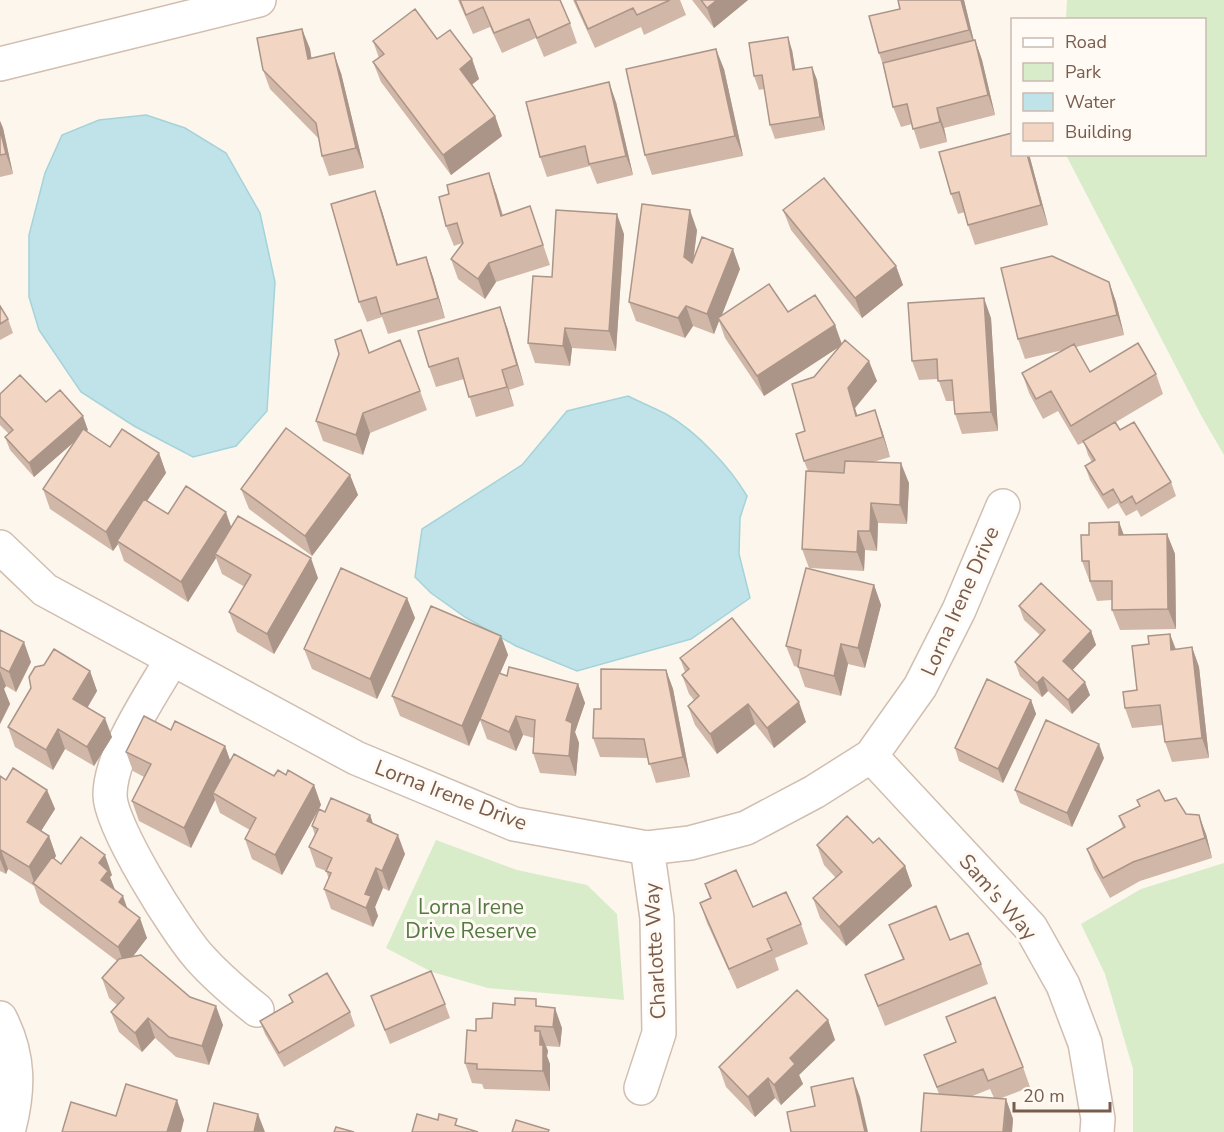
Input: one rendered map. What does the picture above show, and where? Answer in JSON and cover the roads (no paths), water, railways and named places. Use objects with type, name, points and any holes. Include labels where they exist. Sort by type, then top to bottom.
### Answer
[{"type":"street","points":[[0,64],[259,0]]},
{"type":"street","name":"Lorna Irene Drive","points":[[0,547],[45,590],[356,758],[514,824],[647,848],[690,843],[746,828],[814,792],[871,756],[920,687],[959,610],[1003,506]]},
{"type":"street","points":[[172,659],[136,722],[122,752],[112,783],[110,796],[112,806],[131,849],[182,937],[200,959],[256,1010]]},
{"type":"street","name":"Sam's Way","points":[[871,756],[1030,928],[1063,985],[1085,1043],[1098,1119],[1097,1132]]},
{"type":"street","name":"Charlotte Way","points":[[641,1088],[659,1033],[657,918],[647,848]]},
{"type":"street","points":[[0,1018],[15,1062],[16,1073],[14,1110],[8,1132]]},
{"type":"water","points":[[146,115],[185,128],[226,153],[260,213],[275,282],[267,411],[236,446],[193,457],[134,426],[81,392],[39,330],[29,297],[29,235],[45,173],[62,135],[99,120]]},
{"type":"water","points":[[628,396],[666,414],[689,430],[722,462],[747,496],[740,518],[739,554],[750,598],[691,639],[577,671],[516,646],[465,617],[431,593],[415,577],[422,529],[522,465],[567,411]]},
{"type":"park label","name":"Lorna Irene Drive Reserve","points":[[471,919]]}]
